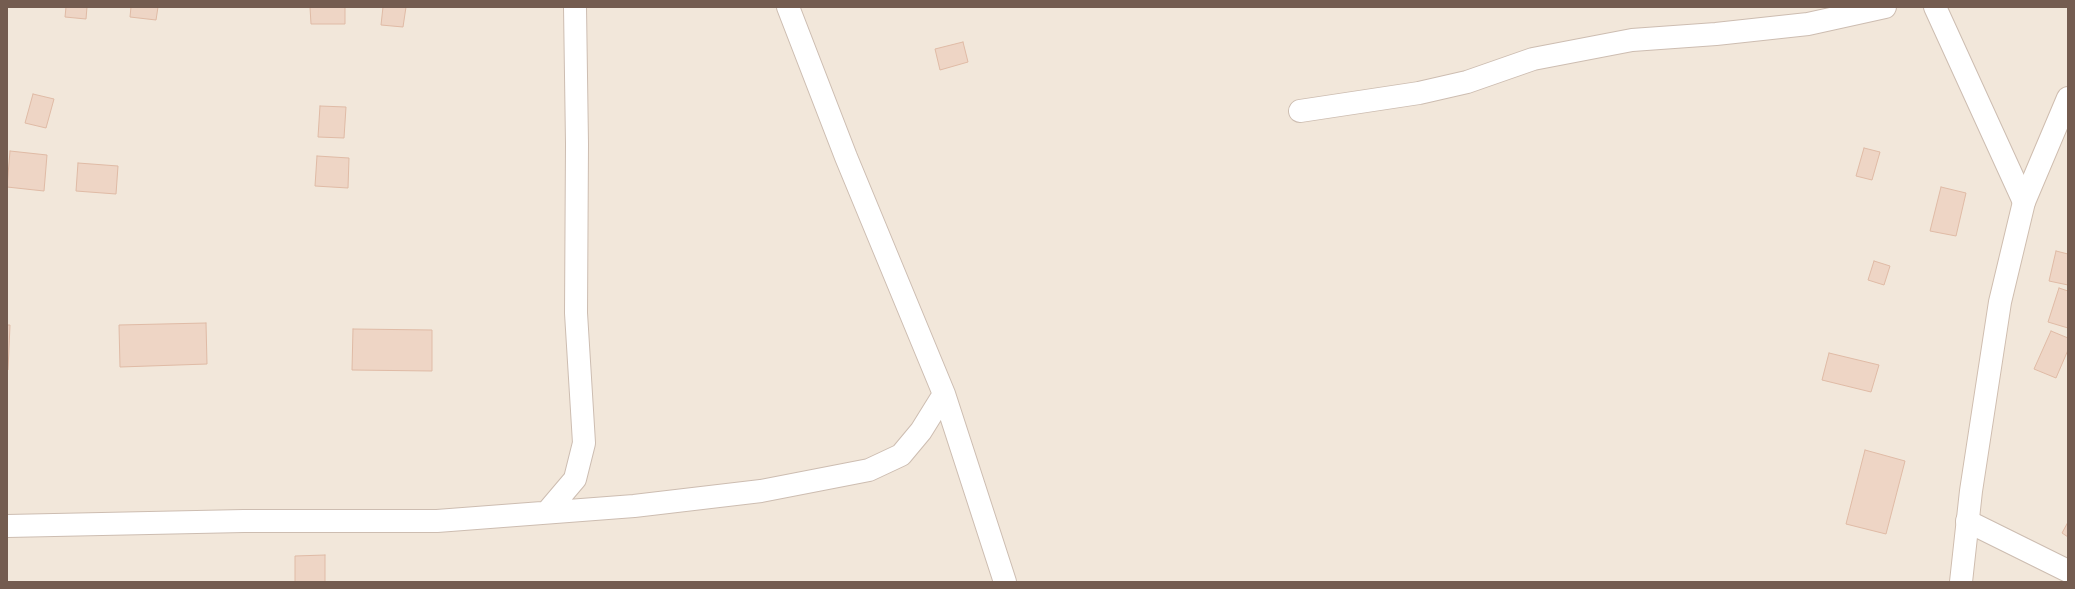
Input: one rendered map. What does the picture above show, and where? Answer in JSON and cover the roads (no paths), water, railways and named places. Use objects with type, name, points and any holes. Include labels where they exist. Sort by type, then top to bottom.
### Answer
[{"type":"street","points":[[547,512],[575,479],[584,443],[576,313],[577,144],[575,7]]},
{"type":"street","points":[[788,7],[846,158],[944,394],[1005,582]]},
{"type":"street","points":[[1300,111],[1419,93],[1467,82],[1533,59],[1632,40],[1716,34],[1808,24],[1885,7]]},
{"type":"street","points":[[1935,7],[2024,202]]},
{"type":"street","points":[[1961,582],[1967,521],[2000,302],[2024,202],[2068,98]]},
{"type":"street","points":[[7,526],[244,521],[437,521],[634,506],[761,491],[869,470],[901,455],[921,431],[944,394]]},
{"type":"street","points":[[1967,521],[2068,571]]}]
